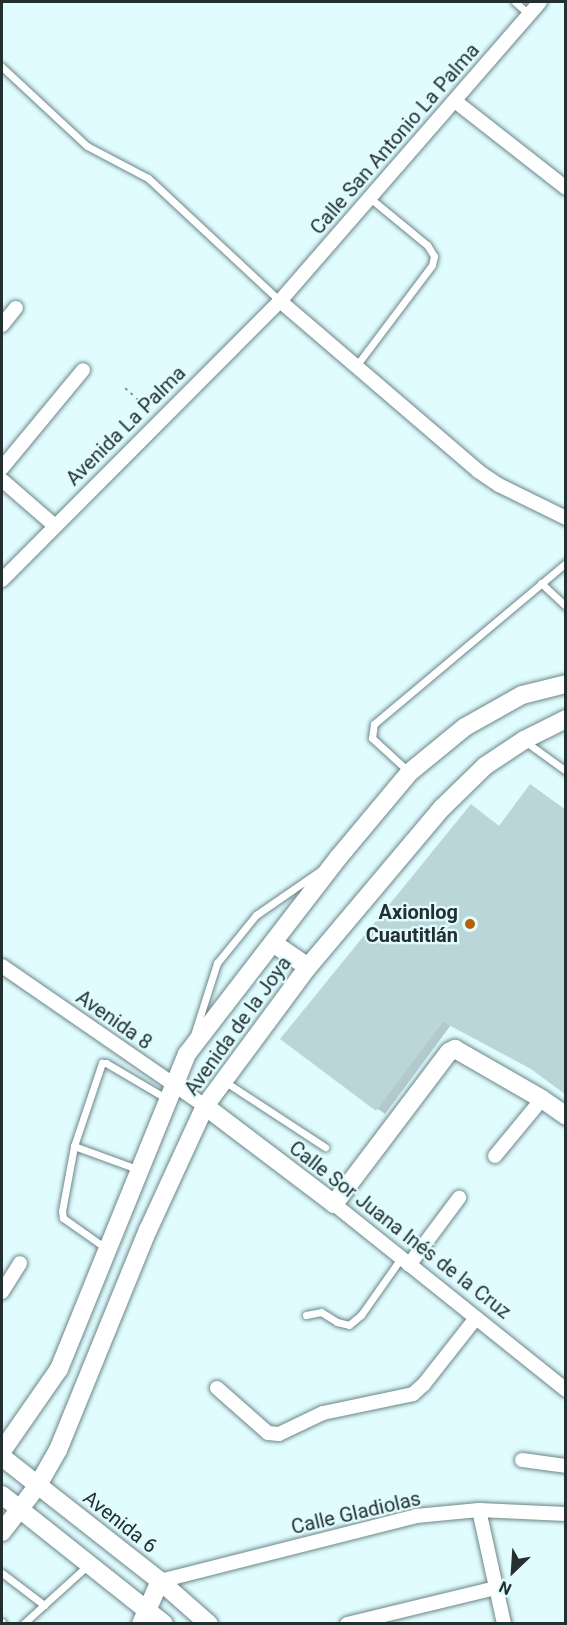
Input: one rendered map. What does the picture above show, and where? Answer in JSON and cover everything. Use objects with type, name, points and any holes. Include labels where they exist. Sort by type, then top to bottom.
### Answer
[{"type":"main road","name":"Avenida de la Joya","points":[[2,1451],[59,1369],[187,1054],[338,858],[410,772],[465,727],[522,695],[566,684]]},
{"type":"main road","name":"Avenida de la Joya","points":[[2,1532],[38,1485],[58,1450],[148,1230],[205,1106],[308,967],[442,808],[485,766],[524,740],[566,719]]},
{"type":"main road","points":[[273,943],[308,967]]},
{"type":"main road","points":[[334,1204],[449,1052],[455,1049],[542,1099],[566,1116]]},
{"type":"main road","name":"Calle Sor Juana Inés de la Cruz","points":[[205,1106],[334,1204]]},
{"type":"main road","name":"Avenida 6","points":[[2,1457],[160,1581],[209,1623]]},
{"type":"main road","points":[[2,1495],[90,1564],[144,1616],[164,1623]]},
{"type":"main road","points":[[144,1616],[160,1581]]},
{"type":"street","name":"Calle San Antonio La Palma","points":[[280,301],[540,2]]},
{"type":"street","points":[[455,101],[566,188]]},
{"type":"street","points":[[280,301],[478,471],[499,485],[566,518]]},
{"type":"street","name":"Avenida La Palma","points":[[2,580],[54,525],[280,301]]},
{"type":"street","points":[[2,325],[16,308]]},
{"type":"street","points":[[2,468],[83,370]]},
{"type":"street","points":[[2,480],[54,525]]},
{"type":"street","name":"Avenida 8","points":[[2,966],[147,1066],[170,1092],[205,1106]]},
{"type":"street","points":[[495,1156],[542,1099]]},
{"type":"street","points":[[405,1261],[459,1198]]},
{"type":"street","name":"Calle Sor Juana Inés de la Cruz","points":[[334,1204],[566,1390]]},
{"type":"street","points":[[2,1292],[20,1263]]},
{"type":"street","points":[[217,1388],[274,1435],[322,1413],[413,1394],[424,1384],[476,1318]]},
{"type":"street","points":[[522,1460],[566,1466]]},
{"type":"street","points":[[478,1510],[504,1623]]},
{"type":"street","name":"Calle Gladiolas","points":[[160,1581],[416,1516],[478,1510],[566,1514]]},
{"type":"street","points":[[347,1623],[496,1588]]},
{"type":"lane","points":[[515,2],[529,14]]},
{"type":"lane","points":[[2,68],[87,146],[148,178],[280,301]]},
{"type":"lane","points":[[356,366],[432,265],[434,256],[427,245],[370,198]]},
{"type":"lane","points":[[410,772],[372,738],[374,724],[566,562]]},
{"type":"lane","points":[[541,583],[566,606]]},
{"type":"lane","points":[[524,740],[566,771]]},
{"type":"lane","points":[[187,1054],[217,963],[256,915],[338,858]]},
{"type":"lane","points":[[107,1249],[63,1218],[62,1211],[74,1146],[102,1063],[106,1062],[140,1082],[170,1092]]},
{"type":"lane","points":[[140,1082],[147,1066]]},
{"type":"lane","points":[[224,1081],[325,1147]]},
{"type":"lane","points":[[74,1146],[140,1170]]},
{"type":"lane","points":[[306,1315],[321,1312],[337,1322],[349,1325],[361,1315],[405,1261]]},
{"type":"lane","points":[[23,1623],[90,1564]]},
{"type":"lane","points":[[2,1573],[44,1605]]},
{"type":"path","points":[[125,388],[160,419]]},
{"type":"building","name":"Axionlog Cuautitlán","points":[[530,784],[566,810],[566,1095],[531,1069],[443,1022],[376,1111],[280,1039],[471,804],[499,826]]},
{"type":"place","name":"Axionlog Cuautitlán","points":[[470,924]]}]
